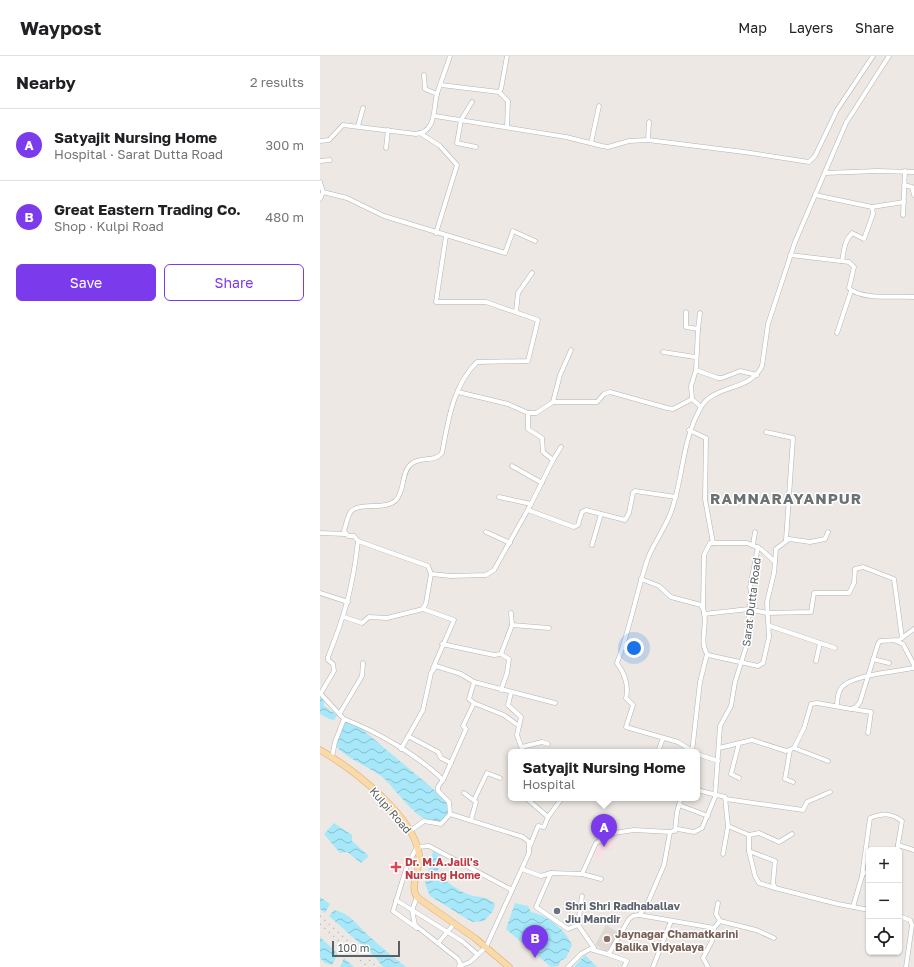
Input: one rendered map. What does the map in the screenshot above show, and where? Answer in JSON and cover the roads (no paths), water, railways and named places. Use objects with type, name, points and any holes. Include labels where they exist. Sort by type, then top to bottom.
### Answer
[{"type":"main road","name":"Kulpi Road","points":[[320,750],[368,783],[410,831],[418,847],[419,866],[414,890],[417,897]]},
{"type":"main road","points":[[417,897],[486,947],[509,967]]},
{"type":"street","points":[[420,133],[424,131],[435,116],[437,94],[449,56]]},
{"type":"street","points":[[499,92],[502,89],[507,56]]},
{"type":"street","points":[[435,116],[566,137],[608,147],[630,141],[648,140],[809,162],[815,156],[837,110],[873,56]]},
{"type":"street","points":[[689,749],[683,744],[626,726],[633,705],[626,698],[628,689],[625,683],[625,674],[617,663],[629,629],[651,551],[667,524],[676,497],[689,430],[701,407],[709,397],[743,384],[757,375],[762,366],[768,324],[790,255],[846,123],[889,56]]},
{"type":"street","points":[[424,75],[424,89],[437,94]]},
{"type":"street","points":[[441,85],[499,92],[508,101],[507,127]]},
{"type":"street","points":[[472,102],[461,120],[457,144],[476,147]]},
{"type":"street","points":[[591,143],[599,106]]},
{"type":"street","points":[[358,126],[363,108]]},
{"type":"street","points":[[648,140],[649,122]]},
{"type":"street","points":[[320,141],[329,140],[342,125],[420,133],[440,146],[457,165],[436,233]]},
{"type":"street","points":[[386,148],[388,130]]},
{"type":"street","points":[[320,161],[330,160]]},
{"type":"street","points":[[903,215],[905,171]]},
{"type":"street","points":[[825,173],[914,172]]},
{"type":"street","points":[[320,182],[323,192],[320,199]]},
{"type":"street","points":[[904,185],[912,187],[914,195]]},
{"type":"street","points":[[323,192],[347,198],[371,211],[436,233],[505,253],[513,232],[535,241]]},
{"type":"street","points":[[815,195],[872,207],[904,202]]},
{"type":"street","points":[[842,261],[844,245],[848,236],[852,233],[864,239],[873,214],[872,207]]},
{"type":"street","points":[[346,534],[344,531],[350,513],[353,510],[391,503],[396,500],[400,494],[406,470],[410,464],[415,461],[435,459],[442,453],[448,419],[458,392],[465,375],[477,362],[528,361],[538,320],[486,302],[436,302],[446,236]]},
{"type":"street","points":[[790,255],[849,262],[854,268],[849,285],[851,290],[837,333]]},
{"type":"street","points":[[516,312],[518,293],[532,273]]},
{"type":"street","points":[[851,290],[868,296],[914,297]]},
{"type":"street","points":[[686,312],[686,327],[698,329]]},
{"type":"street","points":[[700,314],[696,370],[691,386],[692,399],[701,407]]},
{"type":"street","points":[[554,402],[560,375],[571,350]]},
{"type":"street","points":[[663,352],[696,357]]},
{"type":"street","points":[[696,370],[718,378],[722,378],[740,371],[757,375]]},
{"type":"street","points":[[458,392],[508,404],[528,413],[536,413],[554,402],[597,402],[604,394],[610,392],[672,409],[692,399]]},
{"type":"street","points":[[528,413],[528,428],[542,438],[543,452],[553,460]]},
{"type":"street","points":[[689,430],[706,438],[705,499],[713,543]]},
{"type":"street","points":[[766,432],[793,438],[786,540]]},
{"type":"street","points":[[431,574],[451,576],[486,575],[494,570],[528,510],[553,460],[561,448]]},
{"type":"street","points":[[512,466],[542,483]]},
{"type":"street","points":[[528,510],[574,527],[578,525],[584,511],[625,520],[629,513],[632,493],[637,490],[676,497]]},
{"type":"street","points":[[499,497],[531,504]]},
{"type":"street","points":[[592,545],[601,514]]},
{"type":"street","points":[[486,532],[510,543]]},
{"type":"street","name":"Sarat Dutta Road","points":[[753,545],[755,532]]},
{"type":"street","points":[[707,654],[741,664],[758,666],[763,663],[770,626],[767,602],[776,549],[786,540],[792,539],[810,542],[825,539],[828,532]]},
{"type":"street","points":[[320,533],[346,534],[357,538],[358,541],[428,566],[431,574],[426,603],[423,609]]},
{"type":"street","points":[[358,541],[354,580],[344,617],[328,657],[334,670],[320,693],[344,719],[367,728],[426,764],[443,780]]},
{"type":"street","points":[[693,749],[700,682],[707,654],[704,644],[703,607],[704,555],[708,545],[713,543],[742,542],[758,547],[775,562]]},
{"type":"street","name":"Sarat Dutta Road","points":[[582,874],[593,848],[605,837],[624,831],[698,831],[702,828],[715,795],[720,726],[731,706],[735,682],[747,644],[749,609],[752,598],[750,587],[758,547]]},
{"type":"street","points":[[704,614],[749,609],[768,613],[811,612],[814,593],[849,593],[854,583],[855,569],[863,567],[894,579],[902,638]]},
{"type":"street","points":[[642,579],[659,586],[671,597],[698,603],[703,607]]},
{"type":"street","points":[[320,593],[348,602]]},
{"type":"street","points":[[344,617],[362,623],[369,617],[387,618],[423,609],[454,620],[442,644],[431,673],[425,704],[401,749]]},
{"type":"street","points":[[501,654],[512,625],[511,613]]},
{"type":"street","points":[[512,625],[549,628]]},
{"type":"street","points":[[770,626],[835,648]]},
{"type":"street","points":[[896,641],[914,629]]},
{"type":"street","points":[[836,706],[842,688],[852,680],[867,677],[914,666],[903,644],[896,641],[880,641],[867,677],[860,702],[856,707],[851,709]]},
{"type":"street","points":[[816,661],[820,643]]},
{"type":"street","points":[[442,644],[494,655],[501,654],[509,659],[501,690]]},
{"type":"street","points":[[873,659],[889,663]]},
{"type":"street","points":[[340,713],[362,676],[363,663]]},
{"type":"street","points":[[431,673],[436,666],[440,666],[461,674],[474,682],[555,704]]},
{"type":"street","points":[[474,682],[469,698],[474,703],[504,716],[519,726]]},
{"type":"street","points":[[511,693],[508,705],[521,717],[518,737],[522,747],[542,742],[548,744]]},
{"type":"street","points":[[410,831],[424,821],[441,824],[450,814],[449,802],[437,790],[466,729],[463,726],[474,703]]},
{"type":"street","points":[[793,782],[785,779],[792,749],[804,728],[811,704],[817,703],[871,712],[868,734]]},
{"type":"street","points":[[332,757],[337,736],[344,719]]},
{"type":"street","points":[[408,736],[438,752],[441,758],[450,763]]},
{"type":"street","points":[[659,749],[663,738]]},
{"type":"street","points":[[719,748],[752,740],[786,750],[792,749],[828,761]]},
{"type":"street","points":[[739,743],[731,774],[739,778]]},
{"type":"street","points":[[700,755],[718,761]]},
{"type":"street","points":[[471,820],[476,802],[474,800],[487,774],[500,778]]},
{"type":"street","points":[[700,791],[722,796],[726,800],[803,810],[807,802],[830,792]]},
{"type":"street","points":[[464,793],[474,800]]},
{"type":"street","points":[[723,854],[728,826],[726,800]]},
{"type":"street","points":[[529,801],[548,817]]},
{"type":"street","points":[[512,890],[429,846],[418,847],[407,866],[393,911],[458,959],[460,966],[470,962],[486,947],[522,869],[538,826],[544,827],[548,817],[560,801]]},
{"type":"street","points":[[640,915],[646,907],[664,866],[680,801]]},
{"type":"street","points":[[679,805],[708,816]]},
{"type":"street","points":[[450,814],[522,837],[529,842],[530,847]]},
{"type":"street","points":[[853,907],[862,876],[870,818],[881,814],[893,815],[902,821],[897,847]]},
{"type":"street","points":[[728,826],[749,835],[759,833],[779,842],[792,834]]},
{"type":"street","points":[[749,835],[749,851],[755,876],[759,883],[779,890],[866,909]]},
{"type":"street","points":[[902,849],[914,850]]},
{"type":"street","points":[[749,851],[776,861],[772,883],[775,888],[779,890]]},
{"type":"street","points":[[522,869],[541,876],[551,872],[582,874],[601,879]]},
{"type":"street","points":[[551,872],[536,907],[568,929],[578,925]]},
{"type":"street","points":[[862,876],[866,872]]},
{"type":"street","points":[[582,896],[578,925],[594,948],[627,961],[624,967]]},
{"type":"street","points":[[417,897],[412,910],[417,928]]},
{"type":"street","points":[[396,900],[446,931],[477,954]]},
{"type":"street","points":[[718,903],[716,914],[720,921],[756,930],[774,938]]},
{"type":"street","points":[[606,954],[610,952],[629,919],[633,916],[640,915],[714,928]]},
{"type":"street","points":[[902,917],[912,920],[906,967]]},
{"type":"street","points":[[652,967],[671,921]]},
{"type":"street","points":[[708,967],[703,958],[712,941],[714,928],[720,921]]},
{"type":"street","points":[[438,944],[446,931],[454,924]]},
{"type":"street","points":[[568,967],[586,951],[594,948]]},
{"type":"water","points":[[320,695],[324,699],[324,706],[337,715],[334,720],[320,714]]},
{"type":"water","points":[[346,722],[357,725],[444,798],[449,808],[448,815],[439,822],[428,820],[421,816],[406,803],[381,776],[340,750],[335,745],[342,726]]},
{"type":"water","points":[[334,823],[352,835],[352,841],[369,856],[361,863],[347,852],[340,853],[324,834]]},
{"type":"water","points":[[433,851],[442,857],[438,870],[444,879],[464,892],[485,898],[495,904],[493,911],[484,921],[472,922],[430,896],[425,884]]},
{"type":"water","points":[[320,897],[330,904],[325,913],[320,909]]},
{"type":"water","points":[[515,903],[528,906],[531,912],[550,920],[569,939],[572,945],[566,958],[560,961],[559,966],[551,967],[506,929]]},
{"type":"water","points":[[334,910],[345,914],[353,920],[377,943],[406,967],[383,967],[375,957],[329,916]]},
{"type":"water","points":[[320,937],[338,954],[332,965],[325,963],[320,958]]},
{"type":"water","points":[[585,955],[597,967],[574,967]]},
{"type":"water","points":[[344,958],[354,967],[340,967]]},
{"type":"railway","points":[[320,916],[377,967]]},
{"type":"railway","points":[[320,924],[368,967]]},
{"type":"place","name":"Satyajit Nursing Home","points":[[604,847]]},
{"type":"place","name":"Dr. M.A.Jalil's Nursing Home","points":[[396,867]]},
{"type":"place","name":"Shri Shri Radhaballav Jiu Mandir","points":[[557,911]]},
{"type":"place","name":"Jaynagar Chamatkarini Balika Vidyalaya","points":[[607,939]]},
{"type":"place","name":"Great Eastern Trading Co.","points":[[535,958]]},
{"type":"district","name":"RAMNARAYANPUR","points":[[786,498]]}]
